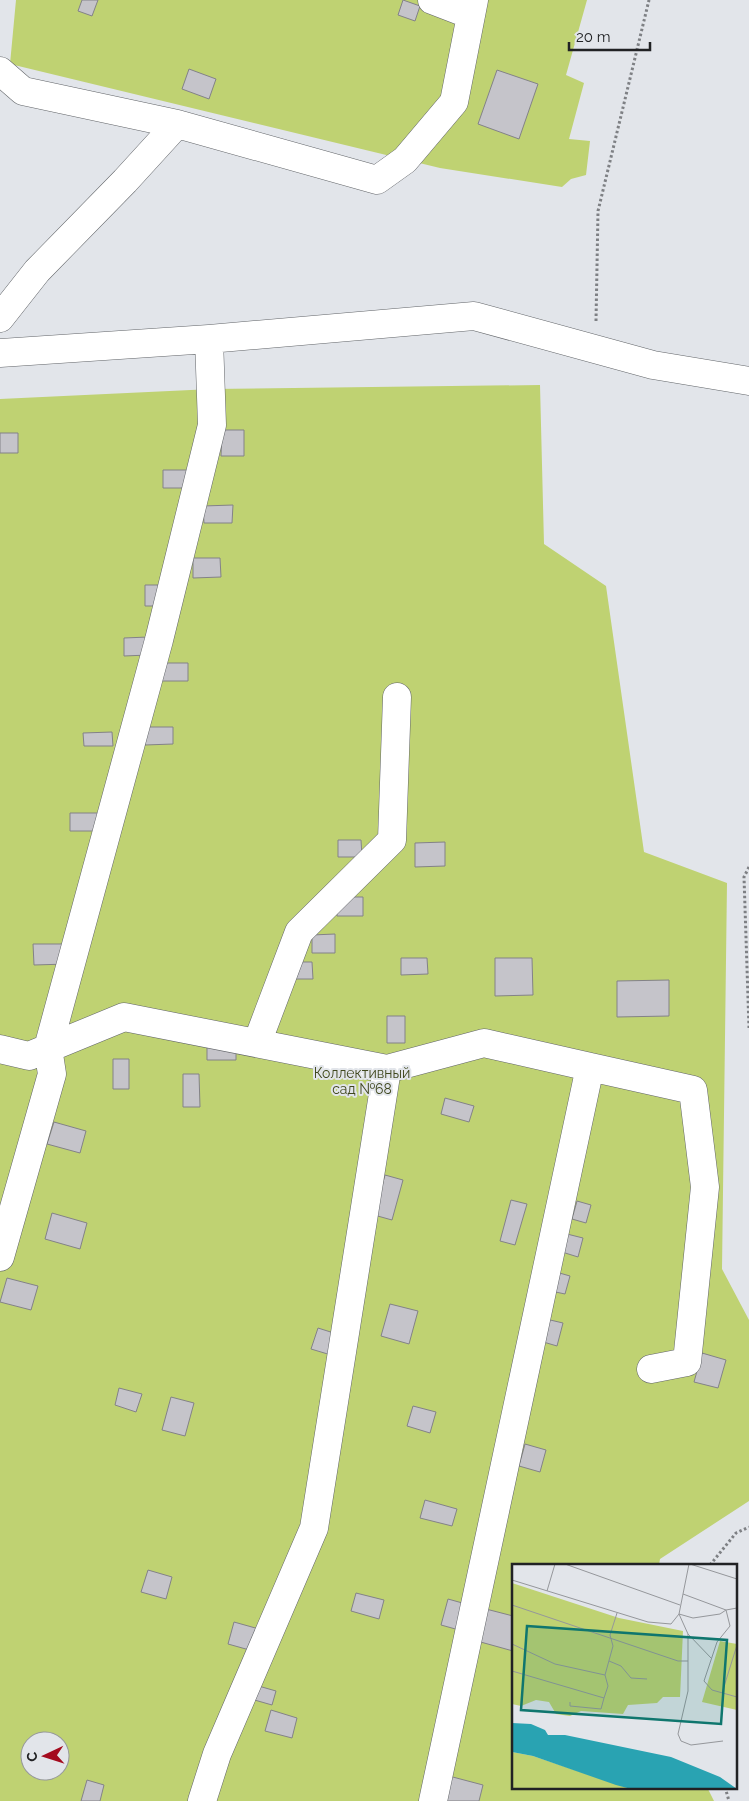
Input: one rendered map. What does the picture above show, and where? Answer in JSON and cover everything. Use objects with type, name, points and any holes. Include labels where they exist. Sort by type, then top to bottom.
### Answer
[{"type":"street","points":[[0,71],[23,92],[177,124],[377,180],[405,160],[454,102],[473,7],[432,0]]},
{"type":"street","points":[[0,318],[37,271],[125,181],[177,124]]},
{"type":"street","points":[[0,353],[209,339],[474,316],[653,366],[749,382]]},
{"type":"street","points":[[0,1257],[52,1074],[48,1048],[159,640],[212,425],[209,339]]},
{"type":"street","points":[[257,1044],[298,932],[392,840],[397,697]]},
{"type":"street","points":[[0,1049],[29,1056],[124,1017],[387,1069],[484,1043],[694,1090],[705,1186],[687,1362],[651,1369]]},
{"type":"street","points":[[433,1801],[590,1067]]},
{"type":"street","points":[[202,1801],[217,1754],[314,1528],[387,1069]]},
{"type":"path","points":[[595,349],[598,211],[648,0]]},
{"type":"path","points":[[749,867],[744,877],[749,1028]]},
{"type":"path","points":[[711,1564],[736,1533],[749,1527]]},
{"type":"path","points":[[725,1788],[729,1801]]},
{"type":"green space","points":[[16,0],[587,0],[566,75],[584,83],[569,139],[590,141],[586,175],[571,179],[562,187],[440,168],[10,64]]},
{"type":"green space","name":"Коллективный сад №68","points":[[540,385],[544,544],[606,586],[644,852],[727,883],[722,1269],[749,1320],[749,1501],[660,1559],[659,1564],[512,1564],[512,1788],[708,1788],[714,1801],[0,1801],[0,399],[212,389]]},
{"type":"building","points":[[82,0],[98,0],[92,16],[78,11]]},
{"type":"building","points":[[403,0],[420,6],[415,21],[398,15]]},
{"type":"building","points":[[189,69],[216,79],[209,99],[182,89]]},
{"type":"building","points":[[497,70],[538,84],[519,139],[478,124]]},
{"type":"building","points":[[222,430],[244,430],[244,456],[221,456]]},
{"type":"building","points":[[0,433],[18,433],[18,453],[0,453]]},
{"type":"building","points":[[163,470],[193,470],[194,488],[163,488]]},
{"type":"building","points":[[233,505],[232,523],[204,523],[203,506]]},
{"type":"building","points":[[193,558],[220,558],[221,577],[193,578]]},
{"type":"building","points":[[145,585],[164,585],[165,606],[145,606]]},
{"type":"building","points":[[148,637],[148,655],[124,656],[124,638]]},
{"type":"building","points":[[162,663],[188,663],[188,681],[162,681]]},
{"type":"building","points":[[144,727],[173,727],[173,744],[145,745]]},
{"type":"building","points":[[112,732],[113,746],[84,746],[83,733]]},
{"type":"building","points":[[70,813],[98,813],[99,831],[70,831]]},
{"type":"building","points":[[338,840],[361,840],[362,857],[338,857]]},
{"type":"building","points":[[445,842],[445,866],[415,867],[415,843]]},
{"type":"building","points":[[337,897],[363,897],[363,916],[337,916]]},
{"type":"building","points":[[335,934],[335,953],[312,953],[312,935]]},
{"type":"building","points":[[33,944],[66,944],[67,964],[34,965]]},
{"type":"building","points":[[401,958],[427,958],[428,974],[401,975]]},
{"type":"building","points":[[495,958],[532,958],[533,995],[495,996]]},
{"type":"building","points":[[295,962],[312,962],[313,979],[295,979]]},
{"type":"building","points":[[669,980],[669,1016],[617,1017],[617,981]]},
{"type":"building","points":[[387,1016],[405,1016],[405,1043],[387,1043]]},
{"type":"building","points":[[207,1044],[236,1044],[236,1060],[207,1060]]},
{"type":"building","points":[[113,1059],[129,1059],[129,1089],[113,1089]]},
{"type":"building","points":[[183,1074],[199,1074],[200,1107],[183,1107]]},
{"type":"building","points":[[445,1098],[474,1106],[469,1122],[441,1114]]},
{"type":"building","points":[[54,1122],[86,1131],[80,1153],[47,1144]]},
{"type":"building","points":[[385,1175],[403,1180],[392,1220],[374,1215]]},
{"type":"building","points":[[511,1200],[527,1204],[515,1245],[500,1241]]},
{"type":"building","points":[[577,1201],[591,1205],[586,1223],[572,1219]]},
{"type":"building","points":[[52,1213],[87,1223],[80,1249],[45,1239]]},
{"type":"building","points":[[567,1234],[583,1238],[578,1257],[562,1252]]},
{"type":"building","points":[[556,1272],[570,1276],[565,1294],[551,1291]]},
{"type":"building","points":[[7,1278],[38,1286],[31,1310],[0,1302]]},
{"type":"building","points":[[390,1304],[418,1311],[409,1344],[381,1336]]},
{"type":"building","points":[[546,1319],[563,1323],[557,1346],[540,1341]]},
{"type":"building","points":[[318,1328],[337,1334],[331,1355],[311,1349]]},
{"type":"building","points":[[702,1353],[726,1360],[718,1388],[694,1382]]},
{"type":"building","points":[[119,1388],[142,1394],[136,1412],[115,1405]]},
{"type":"building","points":[[171,1397],[194,1403],[185,1436],[162,1430]]},
{"type":"building","points":[[413,1406],[436,1412],[430,1433],[407,1426]]},
{"type":"building","points":[[525,1444],[546,1450],[540,1472],[519,1466]]},
{"type":"building","points":[[425,1500],[457,1509],[452,1526],[420,1518]]},
{"type":"building","points":[[148,1570],[172,1577],[166,1599],[141,1592]]},
{"type":"building","points":[[356,1593],[384,1600],[379,1619],[351,1611]]},
{"type":"building","points":[[448,1599],[466,1604],[459,1630],[441,1625]]},
{"type":"building","points":[[486,1609],[512,1616],[512,1651],[477,1641]]},
{"type":"building","points":[[234,1622],[259,1629],[253,1651],[228,1644]]},
{"type":"building","points":[[255,1685],[276,1691],[272,1705],[251,1699]]},
{"type":"building","points":[[271,1710],[297,1718],[292,1738],[265,1731]]},
{"type":"building","points":[[449,1776],[483,1785],[479,1801],[443,1801]]},
{"type":"building","points":[[87,1780],[104,1785],[100,1801],[81,1801]]}]
